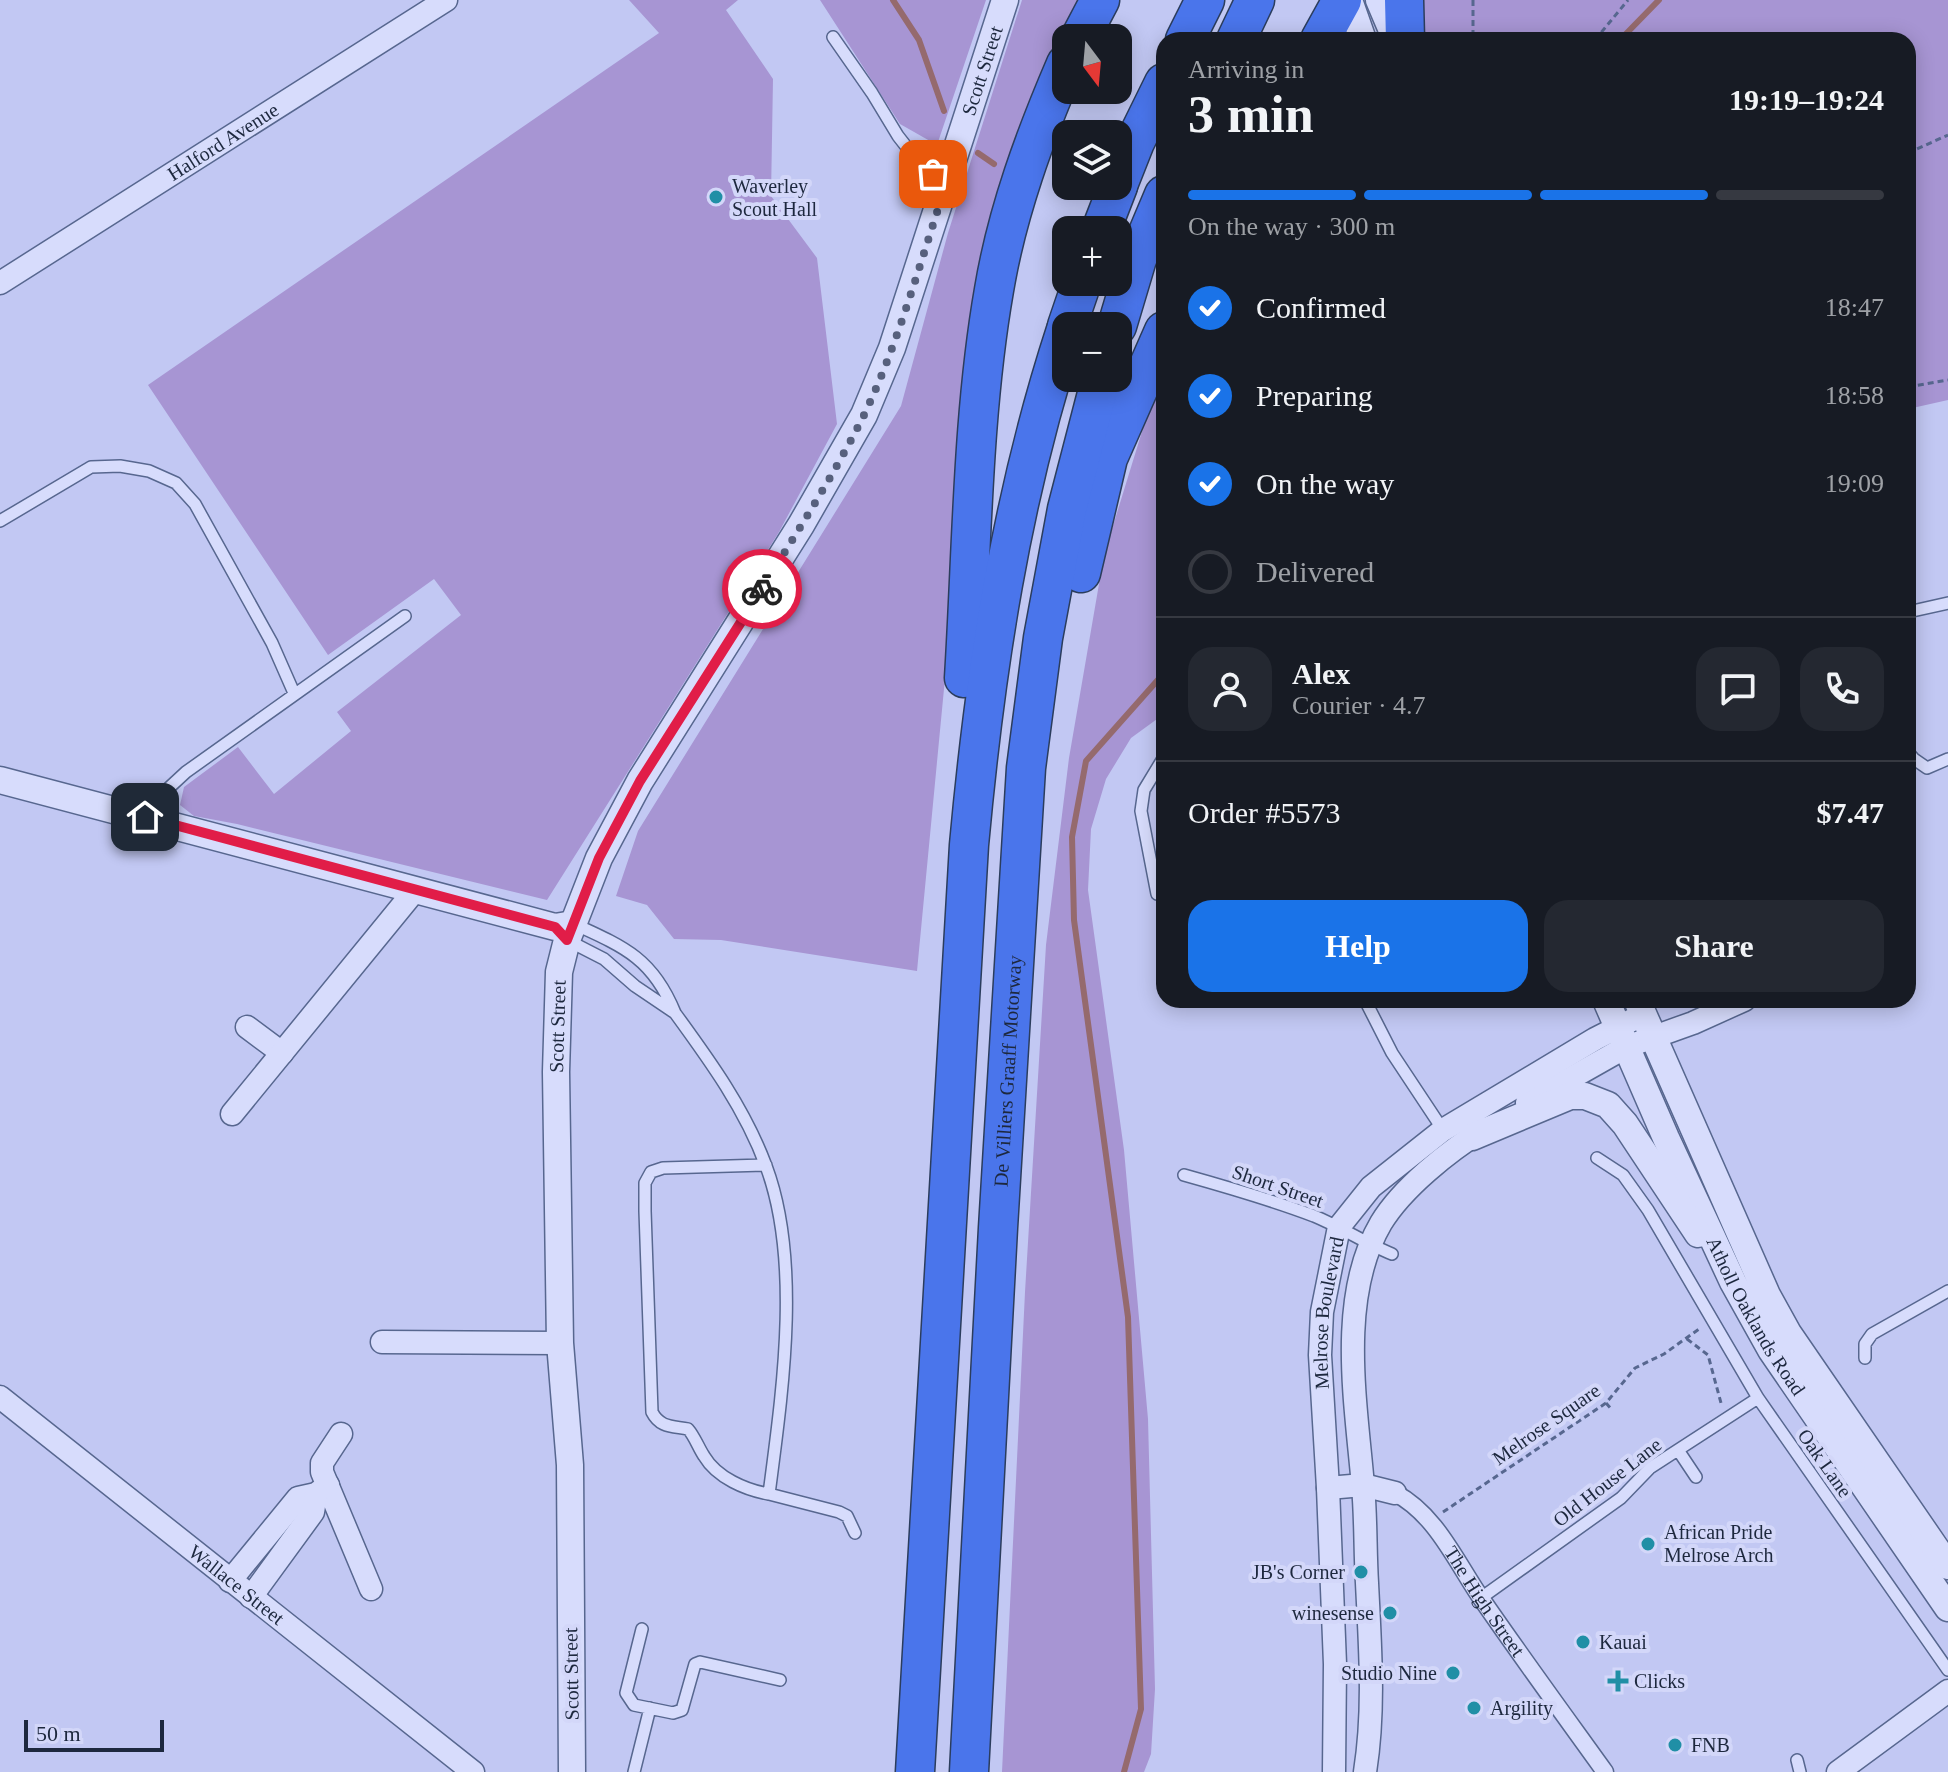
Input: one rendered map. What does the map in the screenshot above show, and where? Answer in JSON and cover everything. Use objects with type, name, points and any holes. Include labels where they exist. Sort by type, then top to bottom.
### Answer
[{"type":"highway","points":[[1087,24],[1100,0]]},
{"type":"highway","points":[[1189,32],[1205,0]]},
{"type":"highway","points":[[1240,32],[1255,0]]},
{"type":"highway","points":[[1324,32],[1342,0]]},
{"type":"highway","points":[[1404,0],[1405,32]]},
{"type":"highway","points":[[969,845],[964,687],[984,358],[1004,241],[1052,97]]},
{"type":"highway","points":[[1132,150],[1156,99]]},
{"type":"highway","points":[[1121,312],[1137,259],[1156,214]]},
{"type":"highway","points":[[1026,768],[1053,710],[1090,525],[1108,458],[1156,349]]},
{"type":"highway","points":[[915,1772],[969,845],[980,731],[996,610],[1017,508],[1052,372]]},
{"type":"highway","name":"De Villiers Graaff Motorway","points":[[969,1772],[998,1212],[1026,768],[1043,638],[1067,509],[1097,392]]},
{"type":"street","name":"Halford Avenue","points":[[0,283],[446,0]]},
{"type":"street","name":"Scott Street","points":[[572,1772],[570,1465],[560,1343],[556,1072],[559,972],[565,930],[640,781],[801,525],[864,415],[892,348],[1005,0]]},
{"type":"street","points":[[1349,0],[1360,32]]},
{"type":"street","points":[[1379,0],[1393,32]]},
{"type":"street","points":[[0,780],[565,930]]},
{"type":"street","points":[[232,1114],[416,889]]},
{"type":"street","name":"Atholl Oaklands Road","points":[[1609,1008],[1733,1282],[1771,1350],[1948,1608]]},
{"type":"street","name":"Melrose Boulevard","points":[[1334,1772],[1336,1701],[1320,1355],[1322,1312],[1356,1237],[1371,1187],[1457,1139],[1622,1037],[1645,1017],[1693,1023],[1726,1008]]},
{"type":"street","name":"Atholl Oaklands Road","points":[[1645,1017],[1767,1295],[1788,1333],[1948,1566]]},
{"type":"street","points":[[247,1027],[282,1053]]},
{"type":"street","points":[[1457,1139],[1570,1096],[1599,1099],[1625,1124],[1686,1218],[1733,1282]]},
{"type":"street","name":"Melrose Boulevard","points":[[1356,1237],[1382,1222],[1457,1139]]},
{"type":"street","name":"Melrose Boulevard","points":[[1356,1237],[1360,1278],[1354,1321],[1357,1435],[1363,1485],[1371,1675],[1365,1772]]},
{"type":"street","points":[[382,1342],[560,1343]]},
{"type":"street","name":"Wallace Street","points":[[0,1397],[473,1772]]},
{"type":"street","points":[[251,1597],[313,1512],[322,1489],[322,1463],[341,1434]]},
{"type":"street","name":"The High Street","points":[[1328,1488],[1363,1485],[1395,1493],[1412,1502],[1430,1521],[1605,1772]]},
{"type":"street","points":[[230,1581],[298,1498],[322,1489]]},
{"type":"street","points":[[322,1489],[371,1589]]},
{"type":"street","points":[[1838,1772],[1948,1691]]},
{"type":"lane","points":[[833,37],[898,136],[920,164],[946,185]]},
{"type":"lane","points":[[0,521],[91,467],[120,466],[149,471],[176,483],[195,504],[286,670],[294,693]]},
{"type":"lane","points":[[1916,610],[1948,603]]},
{"type":"lane","points":[[145,817],[159,797],[186,772],[405,616]]},
{"type":"lane","points":[[1916,760],[1927,768],[1948,759]]},
{"type":"lane","points":[[1156,770],[1144,790],[1141,811],[1156,889]]},
{"type":"lane","points":[[565,930],[619,946],[648,966],[675,1013],[735,1099],[766,1165],[775,1193],[786,1272],[779,1420],[769,1494]]},
{"type":"lane","points":[[565,930],[635,986],[675,1013]]},
{"type":"lane","points":[[1369,1008],[1392,1053],[1457,1139]]},
{"type":"lane","name":"Oak Lane","points":[[1597,1158],[1623,1175],[1648,1210],[1758,1398],[1948,1670]]},
{"type":"lane","points":[[766,1165],[663,1168],[651,1172],[645,1183],[652,1412],[662,1424],[691,1432],[705,1458],[719,1473],[756,1492],[839,1512],[847,1516],[855,1533]]},
{"type":"lane","name":"Short Street","points":[[1184,1175],[1312,1216],[1392,1254]]},
{"type":"lane","points":[[1865,1358],[1865,1344],[1872,1334],[1948,1291]]},
{"type":"lane","name":"Old House Lane","points":[[1481,1598],[1621,1498],[1650,1468],[1758,1398]]},
{"type":"lane","points":[[1678,1450],[1696,1477]]},
{"type":"lane","points":[[642,1629],[626,1693],[634,1705],[673,1713],[682,1710],[692,1671],[695,1664],[700,1662],[780,1680]]},
{"type":"lane","points":[[634,1772],[650,1708]]},
{"type":"path","points":[[1473,0],[1473,32]]},
{"type":"path","points":[[1602,32],[1628,0]]},
{"type":"path","points":[[1916,149],[1948,135]]},
{"type":"path","points":[[1916,386],[1948,380]]},
{"type":"path","name":"Melrose Square","points":[[1430,1521],[1606,1403],[1635,1368],[1687,1339],[1712,1319]]},
{"type":"path","points":[[1687,1339],[1708,1355],[1722,1410],[1729,1418]]},
{"type":"path","points":[[1606,1403],[1612,1410]]},
{"type":"shaded area","points":[[629,0],[738,0],[726,10],[773,79],[771,196],[817,258],[837,424],[779,532],[547,900],[194,816],[180,805],[184,787],[238,747],[274,794],[351,731],[337,712],[461,615],[434,579],[328,655],[148,385],[659,33]]},
{"type":"shaded area","points":[[820,0],[986,0],[937,145],[900,124]]},
{"type":"shaded area","points":[[1022,0],[1082,0],[1068,24],[1052,24],[1052,59],[1016,151],[957,553],[917,971],[721,940],[674,939],[647,905],[616,896],[638,831],[901,406],[948,233]]},
{"type":"shaded area","points":[[1420,0],[1948,0],[1948,400],[1916,407],[1916,32],[1422,32]]},
{"type":"shaded area","points":[[1156,396],[1156,720],[1131,738],[1106,779],[1091,829],[1088,890],[1124,1150],[1148,1419],[1155,1689],[1151,1754],[1144,1772],[1002,1772],[1025,1292],[1046,945],[1069,758],[1104,555],[1148,412]]},
{"type":"waterway","points":[[893,0],[919,40],[944,111]]},
{"type":"waterway","points":[[1628,32],[1659,0]]},
{"type":"waterway","points":[[978,153],[994,164]]},
{"type":"waterway","points":[[1124,1772],[1141,1709],[1128,1317],[1074,920],[1072,837],[1086,761],[1156,682]]},
{"type":"way so far","points":[[762,589],[831,475],[864,415],[883,370],[946,185],[933,174]]},
{"type":"place","name":"Waverley Scout Hall","points":[[716,197]]},
{"type":"place","name":"African Pride Melrose Arch","points":[[1648,1544]]},
{"type":"place","name":"JB's Corner","points":[[1361,1572]]},
{"type":"place","name":"winesense","points":[[1390,1613]]},
{"type":"place","name":"Kauai","points":[[1583,1642]]},
{"type":"place","name":"Studio Nine","points":[[1453,1673]]},
{"type":"place","name":"Clicks","points":[[1618,1681]]},
{"type":"place","name":"Argility","points":[[1474,1708]]},
{"type":"place","name":"FNB","points":[[1675,1745]]},
{"type":"route","points":[[145,817],[555,927],[567,940],[599,858],[640,781],[762,589]]}]
